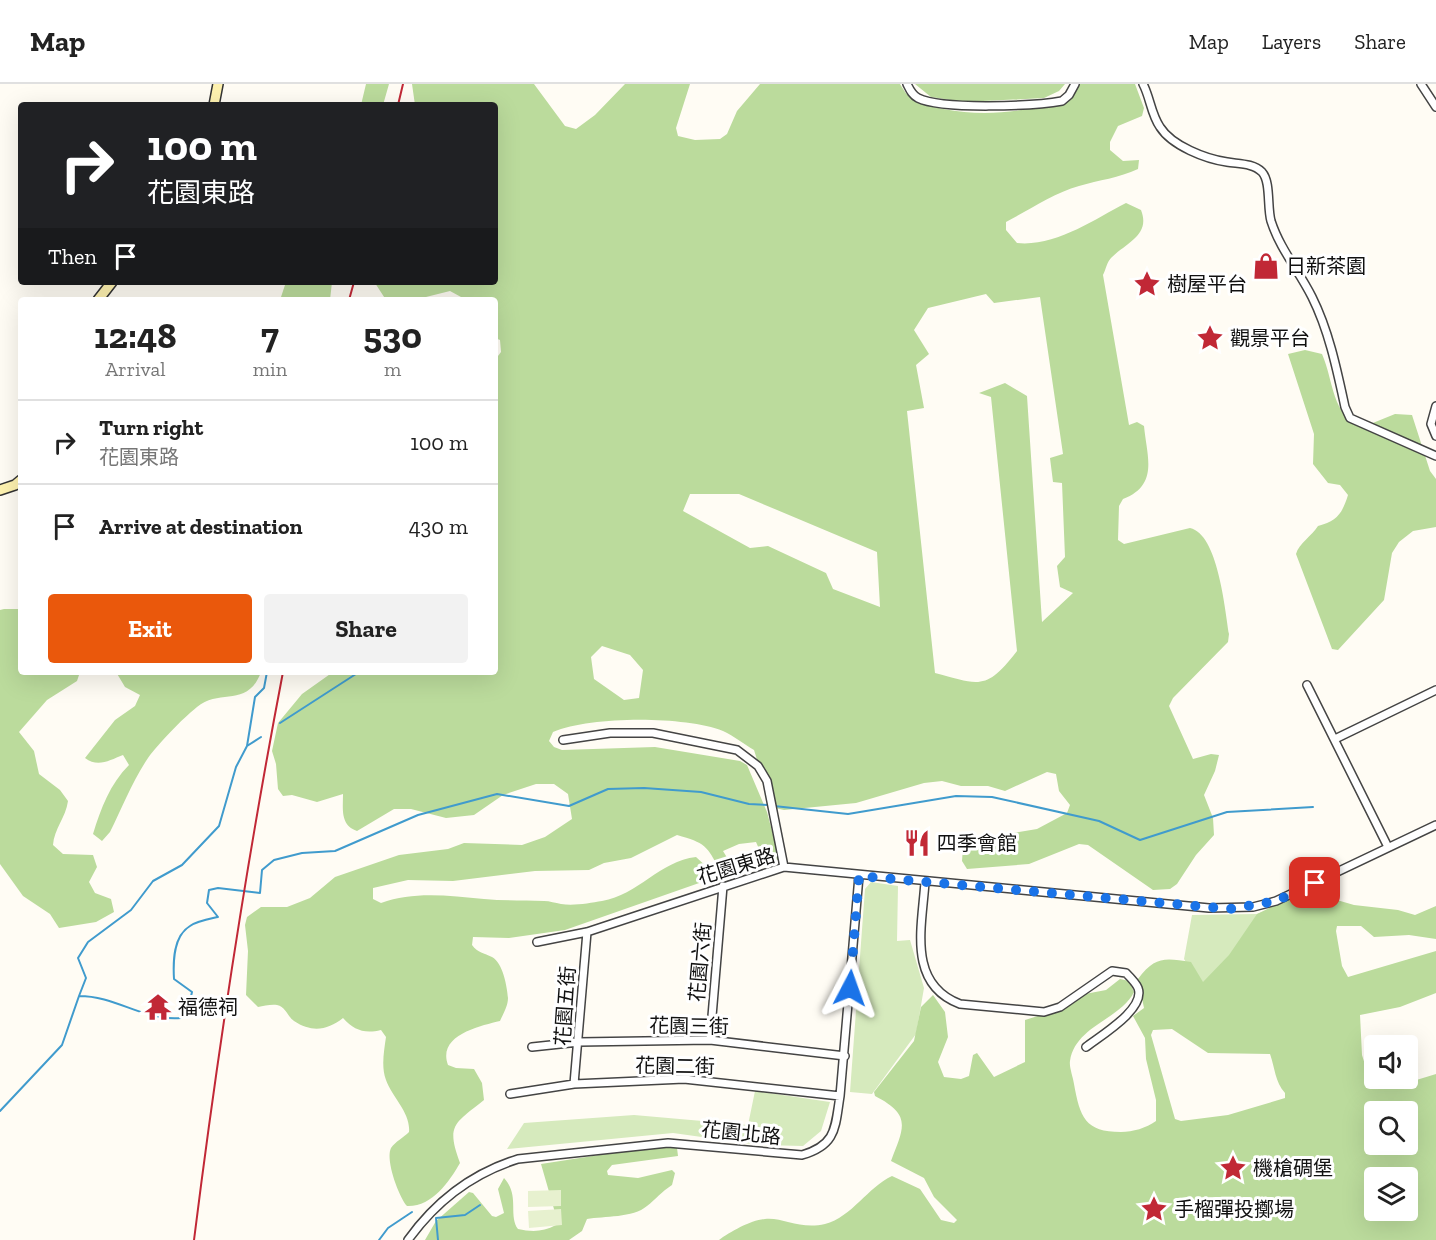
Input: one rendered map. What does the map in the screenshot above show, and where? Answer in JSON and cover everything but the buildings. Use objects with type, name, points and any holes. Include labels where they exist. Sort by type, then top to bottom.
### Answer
[{"type":"street","points":[[215,102],[218,84]]},
{"type":"street","points":[[908,84],[912,94],[923,100],[975,106],[1062,101],[1070,95],[1075,84]]},
{"type":"street","points":[[1143,84],[1159,126],[1165,134],[1194,152],[1218,161],[1244,164],[1262,173],[1266,182],[1267,204],[1272,223],[1282,250],[1304,281],[1322,320],[1350,418],[1436,456]]},
{"type":"street","points":[[1421,84],[1436,107]]},
{"type":"street","points":[[1436,406],[1431,424],[1436,436]]},
{"type":"street","points":[[0,490],[18,482]]},
{"type":"street","points":[[1307,685],[1388,847]]},
{"type":"street","points":[[1335,739],[1436,690]]},
{"type":"street","points":[[564,740],[610,733],[653,733],[737,750],[758,766],[771,794],[784,867]]},
{"type":"street","name":"花園東路","points":[[537,942],[587,932],[784,867],[859,876],[1230,909],[1276,901],[1436,825]]},
{"type":"street","name":"花園北路","points":[[408,1240],[435,1207],[454,1192],[496,1166],[518,1159],[668,1143],[802,1155],[816,1151],[828,1143],[835,1130],[845,1056],[859,876]]},
{"type":"street","points":[[925,882],[921,959],[930,983],[949,1000],[960,1004],[1044,1012],[1060,1007],[1112,971],[1126,973],[1138,987],[1139,995],[1133,1010],[1086,1047]]},
{"type":"street","name":"花園六街","points":[[710,1041],[723,886]]},
{"type":"street","name":"花園五街","points":[[574,1084],[587,932]]},
{"type":"street","name":"花園三街","points":[[532,1047],[579,1042],[710,1041],[845,1056]]},
{"type":"street","name":"花園二街","points":[[510,1094],[574,1084],[684,1079],[840,1096]]},
{"type":"green space","points":[[366,84],[389,84],[384,102],[362,102]]},
{"type":"green space","points":[[412,84],[534,84],[565,126],[576,129],[595,115],[625,84],[690,84],[676,128],[678,136],[695,140],[720,139],[727,134],[737,111],[760,84],[900,84],[910,97],[928,105],[946,110],[988,113],[1030,109],[1049,104],[1067,96],[1077,84],[1135,84],[1144,108],[1142,116],[1118,126],[1110,142],[1110,150],[1123,161],[1139,160],[1138,169],[1060,193],[1006,222],[1006,230],[1017,243],[1045,241],[1073,231],[1126,203],[1141,210],[1143,226],[1140,232],[1111,258],[1103,275],[1129,425],[1137,422],[1144,426],[1148,459],[1146,478],[1142,486],[1123,499],[1119,506],[1118,540],[1124,544],[1190,528],[1200,533],[1214,558],[1222,591],[1229,634],[1228,642],[1173,698],[1169,706],[1193,759],[1211,754],[1219,755],[1215,771],[1204,795],[1213,818],[1214,835],[1196,855],[1177,884],[1170,889],[1153,890],[1088,845],[1079,844],[1029,864],[967,869],[962,861],[963,847],[978,839],[1037,829],[1067,813],[1070,805],[1059,791],[1056,774],[1047,772],[1005,791],[988,786],[961,786],[942,781],[924,783],[856,803],[784,810],[775,808],[770,801],[754,750],[723,731],[685,723],[638,720],[591,723],[553,732],[549,741],[554,747],[562,750],[655,747],[740,761],[747,765],[767,812],[773,835],[781,849],[779,859],[771,863],[763,858],[756,842],[739,844],[723,851],[731,864],[729,873],[720,871],[704,846],[677,835],[631,858],[604,863],[589,870],[535,871],[453,881],[408,880],[373,888],[373,899],[381,903],[393,899],[432,895],[546,901],[571,905],[615,898],[671,865],[696,857],[708,868],[709,877],[702,882],[565,930],[509,938],[473,937],[474,948],[496,960],[502,969],[508,998],[507,1004],[500,1021],[472,1029],[454,1039],[446,1055],[448,1065],[474,1069],[482,1083],[484,1100],[456,1126],[454,1140],[460,1163],[451,1178],[432,1198],[407,1206],[394,1178],[390,1154],[391,1148],[409,1132],[409,1125],[384,1075],[383,1059],[386,1037],[381,1030],[369,1032],[360,1030],[351,1026],[343,1018],[326,1027],[313,1028],[294,1021],[280,1006],[258,1007],[246,995],[248,951],[245,925],[247,917],[261,907],[287,907],[310,898],[335,877],[399,855],[448,849],[464,843],[522,845],[545,837],[572,819],[568,794],[554,784],[536,784],[503,795],[474,815],[446,818],[411,809],[394,809],[357,831],[345,821],[343,794],[317,802],[292,795],[283,796],[278,789],[276,764],[272,751],[278,723],[302,694],[329,675],[498,675],[498,356],[501,352],[498,339],[498,297],[461,297],[450,291],[426,297],[384,297],[376,285],[498,285],[498,102],[415,102]],"holes":[[[986,294],[994,303],[1040,297],[1063,454],[1050,458],[1053,482],[1062,483],[1065,557],[1057,566],[1060,587],[1073,593],[1042,622],[1027,396],[1005,383],[979,393],[991,397],[1017,651],[989,679],[973,682],[935,673],[907,411],[924,408],[916,365],[929,354],[914,330],[928,308]],[[690,494],[739,494],[877,552],[880,607],[833,589],[826,573],[768,546],[750,548],[683,511]],[[602,646],[630,655],[643,670],[639,698],[624,700],[594,679],[591,657]]]},
{"type":"green space","points":[[915,84],[1065,84],[1059,91],[1044,98],[964,102],[931,97]]},
{"type":"green space","points":[[285,285],[332,285],[330,297],[281,297]]},
{"type":"green space","points":[[1305,350],[1322,354],[1339,406],[1353,422],[1363,427],[1395,414],[1412,415],[1430,471],[1436,479],[1436,527],[1413,531],[1399,542],[1392,553],[1384,600],[1338,650],[1332,649],[1296,554],[1318,526],[1338,516],[1348,495],[1340,485],[1328,483],[1313,464],[1314,434],[1288,354]]},
{"type":"green space","points":[[18,609],[18,675],[79,675],[77,681],[47,700],[19,732],[34,751],[39,774],[60,790],[68,801],[53,845],[63,854],[93,855],[97,867],[89,882],[95,893],[111,899],[114,912],[96,922],[59,928],[50,914],[23,896],[0,864],[0,610]]},
{"type":"green space","points":[[118,675],[259,675],[249,690],[206,702],[197,707],[171,731],[143,767],[110,832],[102,841],[93,834],[99,815],[111,788],[129,765],[123,755],[99,763],[85,758],[115,720],[135,706],[140,695],[125,687]]},
{"type":"green space","points":[[871,882],[898,886],[897,941],[910,940],[924,988],[916,1034],[872,1094],[850,1092],[865,889]]},
{"type":"green space","points":[[1309,889],[1321,890],[1330,898],[1354,905],[1398,910],[1415,915],[1436,906],[1436,939],[1409,935],[1374,937],[1361,926],[1337,926],[1336,931],[1342,966],[1348,977],[1436,951],[1436,993],[1400,1007],[1360,1015],[1364,1089],[1418,1089],[1418,1080],[1436,1074],[1436,1240],[719,1240],[747,1224],[765,1219],[800,1225],[825,1224],[852,1209],[875,1187],[892,1176],[920,1189],[941,1220],[954,1223],[957,1220],[934,1197],[924,1178],[891,1161],[902,1123],[895,1109],[875,1096],[874,1092],[914,1041],[921,1007],[933,995],[945,1012],[948,1037],[938,1062],[944,1077],[961,1079],[969,1076],[973,1055],[977,1053],[994,1077],[1025,1062],[1025,1020],[1054,1011],[1085,994],[1106,990],[1120,979],[1129,981],[1134,992],[1128,1001],[1080,1039],[1074,1049],[1070,1066],[1079,1105],[1086,1120],[1099,1129],[1130,1131],[1156,1121],[1156,1100],[1146,1059],[1145,1038],[1133,1016],[1144,1008],[1138,979],[1155,962],[1174,960],[1191,962],[1203,982],[1229,955],[1257,914]],"holes":[[[1172,1029],[1208,1053],[1270,1054],[1285,1098],[1228,1115],[1181,1121],[1175,1119],[1151,1035],[1153,1030]]]},
{"type":"green space","points":[[1289,903],[1210,992],[1195,977],[1184,959],[1192,915],[1257,914]]},
{"type":"green space","points":[[755,1091],[830,1102],[821,1131],[803,1146],[759,1145],[673,1133],[507,1149],[524,1123],[634,1115],[748,1125]]},
{"type":"green space","points":[[664,1145],[677,1148],[678,1156],[612,1165],[607,1171],[608,1175],[638,1178],[672,1170],[675,1173],[672,1185],[647,1206],[634,1213],[587,1219],[582,1231],[569,1240],[425,1240],[436,1221],[469,1192],[473,1193],[492,1216],[496,1217],[504,1213],[498,1189],[504,1178],[512,1191],[514,1218],[518,1229],[537,1231],[547,1229],[556,1225],[556,1216],[541,1164]]},
{"type":"green space","points":[[561,1190],[561,1206],[528,1207],[528,1191]]},
{"type":"green space","points":[[561,1209],[562,1225],[529,1228],[528,1211]]},
{"type":"waterway","points":[[247,746],[255,697],[264,688],[266,675]]},
{"type":"waterway","points":[[280,723],[354,675]]},
{"type":"waterway","points":[[79,996],[86,978],[78,958],[88,942],[131,910],[153,881],[182,865],[219,826],[236,767],[247,746],[261,737]]},
{"type":"waterway","points":[[0,1111],[62,1045],[79,996],[105,1000],[154,1016],[181,1018],[188,1009],[192,992],[174,979],[174,957],[180,936],[193,924],[218,917],[207,903],[209,890],[218,888],[260,893],[262,870],[274,860],[302,853],[335,851],[418,815],[497,794],[569,806],[608,789],[644,788],[701,792],[749,804],[769,805]]},
{"type":"waterway","points":[[774,806],[848,814],[956,796],[992,797],[1099,821],[1140,840],[1227,812],[1313,807]]},
{"type":"waterway","points":[[438,1240],[436,1218],[465,1215],[480,1205]]},
{"type":"waterway","points":[[379,1240],[388,1228],[412,1212]]},
{"type":"railway","points":[[399,102],[403,84]]},
{"type":"railway","points":[[350,297],[353,285]]},
{"type":"railway","points":[[194,1240],[234,955],[282,675]]},
{"type":"place","name":"日新茶園","points":[[1266,266]]},
{"type":"place","name":"樹屋平台","points":[[1147,284]]},
{"type":"place","name":"觀景平台","points":[[1210,338]]},
{"type":"place","name":"四季會館","points":[[917,843]]},
{"type":"place","name":"福德祠","points":[[158,1007]]},
{"type":"place","name":"機槍碉堡","points":[[1233,1168]]},
{"type":"place","name":"手榴彈投擲場","points":[[1154,1209]]},
{"type":"route","points":[[850,988],[859,876],[1209,909],[1253,907],[1276,901],[1315,883]]}]
